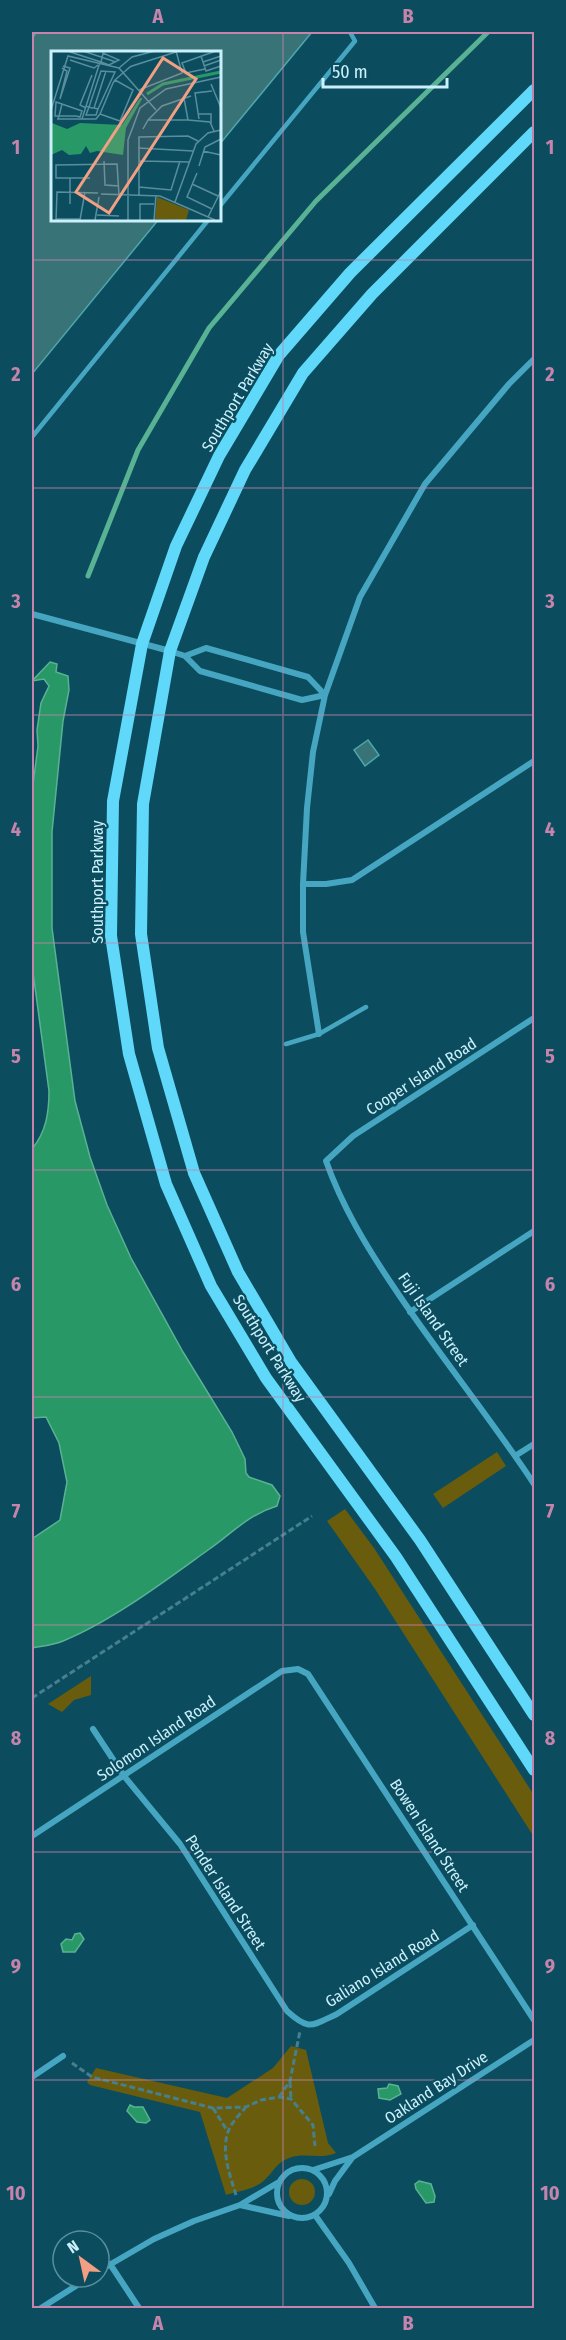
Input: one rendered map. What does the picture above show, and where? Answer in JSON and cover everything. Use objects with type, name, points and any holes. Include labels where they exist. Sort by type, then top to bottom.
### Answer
[{"type":"main road","name":"Southport Parkway","points":[[534,90],[350,273],[279,355],[219,456],[176,546],[142,644],[113,801],[111,936],[129,1054],[166,1184],[212,1286],[266,1378],[396,1557],[534,1770]]},
{"type":"main road","name":"Southport Parkway","points":[[534,132],[372,294],[303,373],[245,470],[204,557],[170,651],[143,804],[141,934],[158,1048],[194,1173],[238,1272],[291,1362],[420,1540],[534,1715]]},
{"type":"street","points":[[319,1034],[303,932],[303,884],[306,808],[313,752],[325,695],[360,597],[425,484],[508,384],[534,359]]},
{"type":"street","points":[[32,614],[170,651],[185,656],[200,671],[302,700],[325,695]]},
{"type":"street","points":[[185,656],[206,648],[308,677],[325,695]]},
{"type":"street","points":[[303,884],[326,884],[352,880],[534,761]]},
{"type":"street","name":"Cooper Island Road","points":[[326,1161],[353,1136],[534,1018]]},
{"type":"street","name":"Fuji Island Street","points":[[326,1161],[336,1190],[363,1240],[410,1312],[534,1484]]},
{"type":"street","points":[[410,1312],[534,1231]]},
{"type":"street","points":[[516,1456],[534,1444]]},
{"type":"street","name":"Solomon Island Road","points":[[32,1836],[282,1671],[298,1669]]},
{"type":"street","name":"Bowen Island Street","points":[[298,1669],[308,1674],[534,2020]]},
{"type":"street","name":"Pender Island Street","points":[[93,1729],[124,1776],[180,1844],[287,2011],[301,2024]]},
{"type":"street","name":"Galiano Island Road","points":[[301,2024],[313,2025],[337,2014],[473,1925]]},
{"type":"street","name":"Oakland Bay Drive","points":[[313,2170],[353,2157],[534,2040]]},
{"type":"street","points":[[32,2077],[63,2056]]},
{"type":"street","name":"Oakland Bay Drive","points":[[327,2198],[335,2181],[353,2157]]},
{"type":"street","points":[[111,2263],[154,2239],[194,2221],[240,2205],[279,2182],[288,2172],[296,2168],[313,2170],[324,2181],[327,2198],[324,2206],[315,2216],[297,2218],[240,2205]]},
{"type":"street","points":[[279,2182],[276,2192],[277,2201],[284,2211],[297,2218]]},
{"type":"street","points":[[315,2216],[349,2264],[375,2308]]},
{"type":"street","points":[[111,2266],[139,2308]]},
{"type":"street","points":[[41,2308],[71,2289]]},
{"type":"lane","points":[[220,206],[355,40],[350,32]]},
{"type":"lane","points":[[32,437],[208,220]]},
{"type":"lane","points":[[286,1044],[319,1034],[366,1007]]},
{"type":"path","points":[[32,1698],[312,1516]]},
{"type":"path","points":[[301,2024],[290,2080],[291,2099],[313,2125],[315,2146]]},
{"type":"path","points":[[63,2056],[92,2078],[213,2108],[246,2107],[261,2100],[279,2097],[291,2099]]},
{"type":"path","points":[[279,2097],[290,2080]]},
{"type":"path","points":[[240,2205],[226,2160],[228,2132],[246,2107]]},
{"type":"path","points":[[213,2108],[228,2132]]},
{"type":"shaded area","points":[[50,662],[57,664],[56,672],[68,676],[69,690],[63,721],[52,832],[52,928],[75,1101],[90,1157],[107,1205],[131,1258],[183,1352],[232,1432],[245,1459],[246,1473],[249,1477],[272,1485],[280,1496],[277,1506],[249,1519],[119,1612],[63,1641],[32,1648],[32,1539],[60,1520],[67,1482],[59,1443],[46,1417],[32,1418],[32,1149],[41,1136],[46,1122],[49,1091],[32,965],[32,792],[41,703],[49,686],[44,679],[32,681]]},
{"type":"shaded area","points":[[497,1452],[506,1466],[443,1508],[433,1494]]},
{"type":"shaded area","points":[[345,1509],[374,1548],[534,1795],[534,1837],[375,1589],[327,1521]]},
{"type":"shaded area","points":[[91,1676],[91,1695],[74,1700],[62,1712],[48,1704]]},
{"type":"shaded area","points":[[80,1933],[84,1939],[75,1952],[63,1952],[61,1944],[66,1939],[72,1940],[75,1934]]},
{"type":"shaded area","points":[[291,2046],[306,2050],[328,2143],[336,2153],[289,2158],[281,2162],[265,2180],[257,2185],[226,2195],[200,2112],[90,2085],[87,2082],[96,2068],[227,2098],[273,2068]]},
{"type":"shaded area","points":[[389,2084],[398,2086],[401,2094],[390,2100],[379,2098],[378,2089],[387,2088]]},
{"type":"shaded area","points":[[130,2105],[143,2107],[150,2120],[146,2123],[137,2122],[127,2111]]},
{"type":"shaded area","points":[[302,2179],[311,2183],[315,2192],[311,2201],[302,2205],[293,2201],[289,2192],[293,2183]]},
{"type":"shaded area","points":[[419,2181],[431,2184],[435,2196],[434,2202],[426,2203],[416,2189],[415,2184]]},
{"type":"building","points":[[37,32],[312,32],[220,144],[220,51],[51,51],[51,220],[158,220],[32,374],[32,38]]},
{"type":"building","points":[[368,740],[379,755],[365,766],[354,750]]},
{"type":"waterway","points":[[88,576],[138,450],[209,328],[316,201],[488,32]]}]
